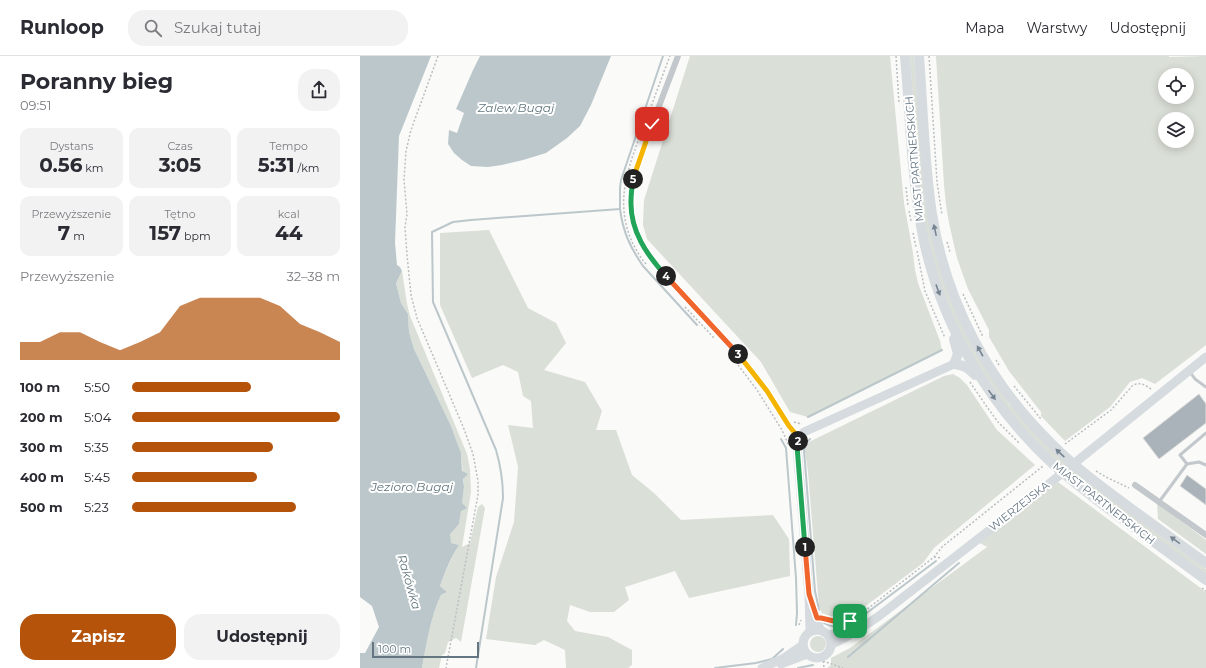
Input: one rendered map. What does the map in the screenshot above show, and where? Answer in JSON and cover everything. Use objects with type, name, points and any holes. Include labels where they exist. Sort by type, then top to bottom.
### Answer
[{"type":"main road","name":"MIAST PARTNERSKICH","points":[[906,56],[915,188],[921,226],[934,280],[952,325],[965,352],[983,381],[1014,424],[1056,467],[1101,503],[1206,580]]},
{"type":"main road","name":"MIAST PARTNERSKICH","points":[[919,56],[929,187],[936,233],[955,297],[964,320],[980,351],[1012,400],[1058,450],[1099,485],[1206,564]]},
{"type":"main road","points":[[952,325],[958,354],[954,364],[966,367],[983,381]]},
{"type":"street","points":[[678,56],[633,179],[631,202],[633,221],[640,242],[652,259],[747,364],[767,391],[789,426],[799,438]]},
{"type":"street","name":"WIERZEJSKA","points":[[830,639],[842,640],[868,623],[1045,487],[1206,357]]},
{"type":"street","points":[[810,631],[820,630],[826,632],[830,639],[829,652],[823,659],[815,658],[807,654],[803,645],[805,637],[810,631],[809,594],[797,446],[799,438],[804,432],[954,364]]},
{"type":"street","points":[[1135,485],[1206,535]]},
{"type":"street","points":[[809,594],[820,630]]},
{"type":"street","points":[[762,668],[784,658],[803,645]]},
{"type":"street","points":[[770,668],[807,654]]},
{"type":"lane","points":[[1189,371],[1195,379],[1206,387]]},
{"type":"lane","points":[[1187,464],[1180,455],[1206,433]]},
{"type":"lane","points":[[1159,502],[1187,464],[1199,462],[1206,465]]},
{"type":"path","points":[[438,56],[411,130],[406,151],[404,180],[406,214],[405,227],[411,294],[417,318],[474,458],[478,481],[478,495],[446,668]]},
{"type":"path","points":[[929,56],[937,182],[942,217]]},
{"type":"path","points":[[946,239],[950,253]]},
{"type":"path","points":[[964,294],[985,342]]},
{"type":"path","points":[[996,360],[1003,372]]},
{"type":"path","points":[[971,382],[998,422]]},
{"type":"path","points":[[1011,383],[1044,423]]},
{"type":"path","points":[[1065,444],[1111,410],[1133,385],[1144,384],[1154,393]]},
{"type":"path","points":[[850,621],[934,557],[942,547],[1042,466]]},
{"type":"path","points":[[1091,468],[1129,489],[1133,484],[1135,485]]},
{"type":"path","points":[[934,557],[945,558]]},
{"type":"path","points":[[817,618],[834,622],[842,622]]},
{"type":"path","points":[[800,625],[801,620]]},
{"type":"path","points":[[823,659],[824,668]]},
{"type":"path","points":[[823,659],[843,668]]},
{"type":"shaded area","points":[[690,56],[890,56],[904,203],[915,270],[918,283],[942,350],[808,417],[790,412],[761,362],[647,239],[643,225],[644,200]]},
{"type":"shaded area","points":[[910,56],[914,56],[925,199],[937,258],[1009,404],[1152,530],[1206,569],[1206,575],[1103,499],[1072,475],[1049,454],[1030,435],[1007,408],[973,358],[953,316],[936,273],[925,224],[918,169]]},
{"type":"shaded area","points":[[936,56],[1206,56],[1206,345],[1155,384],[1142,378],[1130,382],[1110,407],[1065,441],[1041,416],[1041,412],[1009,371],[989,337],[989,330],[968,289],[957,258],[946,205]]},
{"type":"shaded area","points":[[489,230],[528,308],[556,323],[566,343],[544,370],[585,382],[602,411],[596,430],[616,430],[632,475],[654,493],[681,520],[773,515],[789,539],[790,576],[689,598],[675,571],[625,587],[629,600],[614,612],[590,612],[570,605],[567,621],[575,631],[608,637],[632,650],[632,665],[628,668],[566,668],[565,650],[544,640],[535,645],[486,639],[496,577],[514,522],[518,467],[508,425],[533,428],[531,401],[523,396],[518,372],[503,365],[472,378],[440,305],[440,233]]},
{"type":"shaded area","points":[[402,271],[410,316],[467,454],[470,469],[471,492],[462,547],[470,543],[478,507],[482,504],[485,508],[461,642],[456,638],[448,642],[445,653],[442,655],[439,668],[422,668],[434,612],[441,595],[447,592],[440,586],[448,565],[459,545],[451,543],[449,534],[459,524],[464,487],[461,453],[451,426],[414,349],[409,332],[408,314],[401,303],[396,283]]},
{"type":"shaded area","points":[[953,374],[967,385],[997,430],[1035,465],[934,548],[923,563],[851,617],[839,620],[822,613],[819,607],[808,472],[804,445],[944,376]]},
{"type":"shaded area","points":[[1058,482],[1206,592],[1206,668],[827,668],[831,665],[831,658],[850,648],[987,547],[980,543]]},
{"type":"shaded area","points":[[1157,503],[1206,540],[1206,554],[1158,519]]},
{"type":"shaded area","points":[[818,636],[824,638],[826,644],[824,650],[818,652],[812,650],[810,644],[812,638]]},
{"type":"water","name":"Jezioro Bugaj","points":[[360,56],[431,56],[399,136],[395,243],[397,265],[402,271],[396,283],[401,303],[408,314],[409,332],[414,349],[451,426],[461,453],[462,471],[468,474],[463,479],[464,487],[462,503],[467,508],[461,511],[459,524],[450,534],[451,543],[459,545],[453,554],[440,586],[447,592],[441,595],[434,612],[422,668],[360,668],[360,653],[365,653],[379,627],[372,606],[360,597]]},
{"type":"water","name":"Zalew Bugaj","points":[[480,56],[611,56],[591,105],[580,126],[567,138],[546,153],[523,160],[488,167],[471,166],[454,153],[448,144],[449,130],[457,133],[464,113],[456,109]]},
{"type":"building","points":[[1199,394],[1206,404],[1206,423],[1159,459],[1143,438]]},
{"type":"building","points":[[1187,475],[1206,489],[1206,505],[1180,486]]},
{"type":"waterway","points":[[476,668],[503,498],[502,479],[496,450],[433,302],[432,232],[453,222],[620,209],[621,180],[663,56]]},
{"type":"waterway","points":[[620,209],[623,225],[628,239],[643,266],[697,325]]},
{"type":"waterway","points":[[808,417],[942,350]]},
{"type":"waterway","points":[[781,439],[786,448],[796,578],[796,625]]},
{"type":"waterway","points":[[810,439],[806,443],[804,450],[815,591],[819,610]]},
{"type":"waterway","points":[[852,624],[936,561]]},
{"type":"waterway","points":[[848,657],[959,563]]},
{"type":"waterway","points":[[824,623],[839,627],[844,626]]},
{"type":"waterway","points":[[715,668],[756,663],[772,659],[783,649]]},
{"type":"waterway","points":[[798,668],[813,665]]},
{"type":"route","points":[[652,124],[633,179],[631,202],[633,221],[640,242],[646,252],[687,299],[747,364],[767,391],[793,432],[799,438],[797,446],[809,594],[817,618],[834,622],[850,621]]},
{"type":"water label","name":"Rakówka","points":[[409,582]]}]
